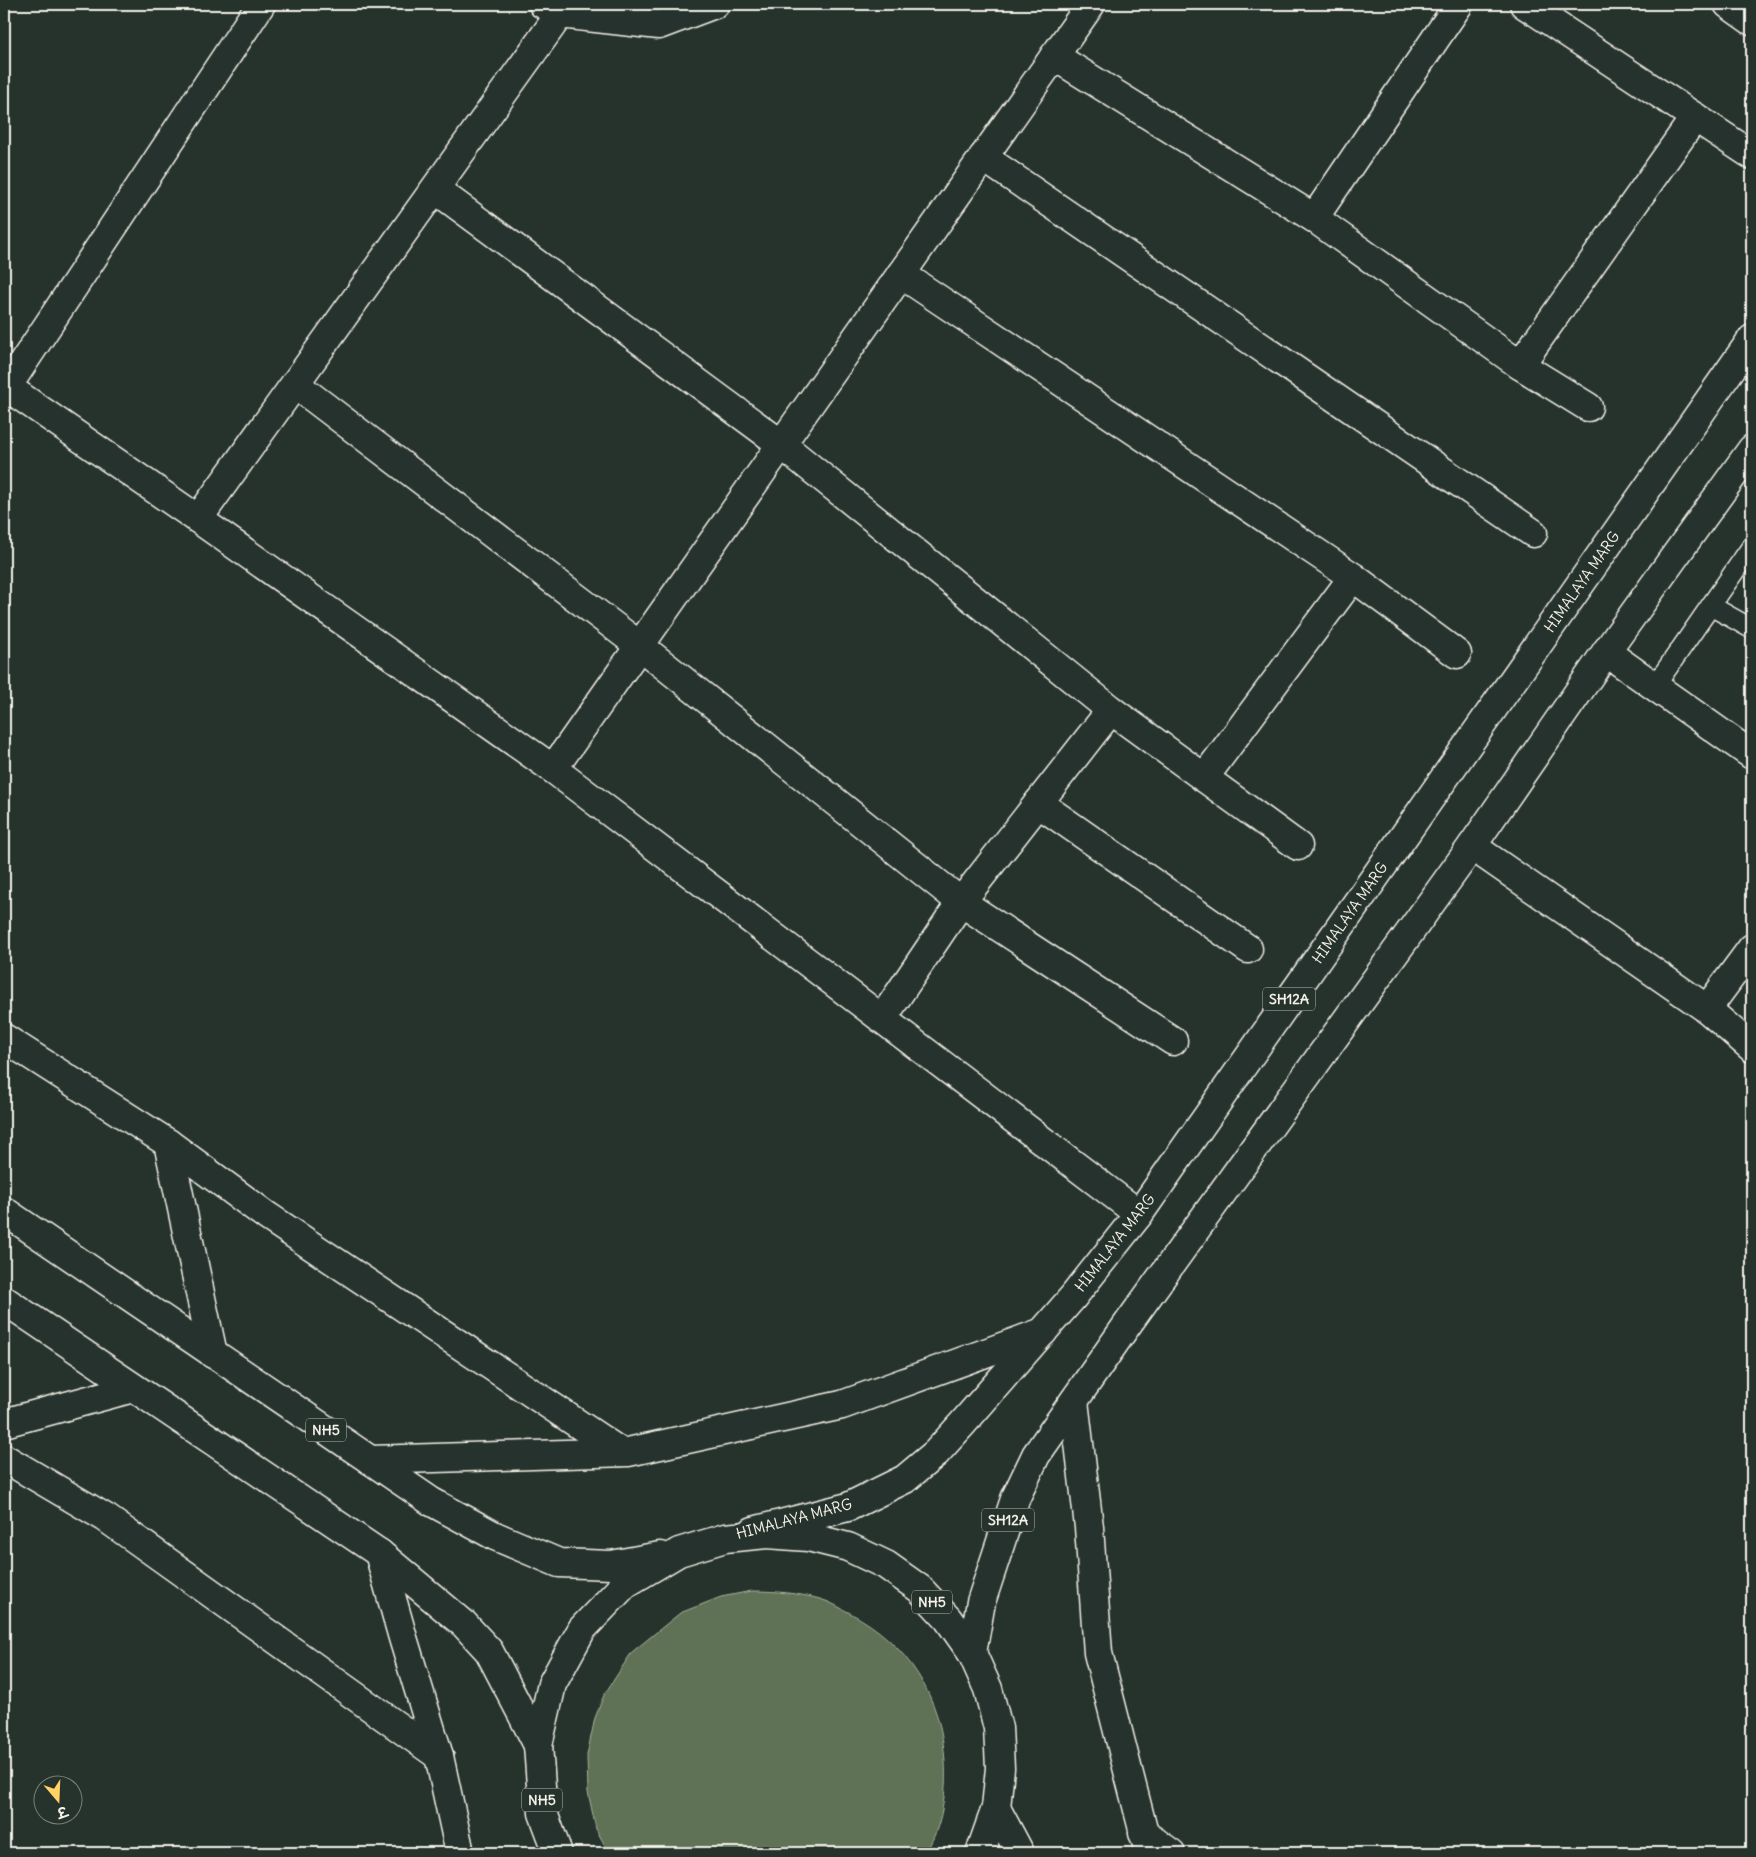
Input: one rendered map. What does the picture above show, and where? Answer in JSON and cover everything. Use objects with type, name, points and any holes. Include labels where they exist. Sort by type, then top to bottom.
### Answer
[{"type":"main road","points":[[261,4],[5,386],[198,519],[553,769],[1139,1214]]},
{"type":"main road","points":[[198,519],[435,189],[552,9],[659,25],[715,4]]},
{"type":"main road","points":[[553,769],[1091,4]]},
{"type":"main road","points":[[1314,218],[1459,4]]},
{"type":"main road","points":[[1524,4],[1752,155]]},
{"type":"main road","points":[[1728,4],[1752,21]]},
{"type":"main road","points":[[1054,56],[1314,218],[1520,365],[1588,407]]},
{"type":"main road","points":[[1520,365],[1695,117]]},
{"type":"main road","points":[[983,157],[1533,533]]},
{"type":"main road","points":[[435,189],[782,444],[1111,710],[1298,846]]},
{"type":"main road","points":[[901,274],[1353,577],[1457,654]]},
{"type":"main road","name":"HIMALAYA MARG","points":[[725,1538],[848,1507],[905,1479],[936,1453],[1073,1297],[1139,1214],[1752,339]]},
{"type":"main road","points":[[295,384],[640,646],[961,902],[1173,1041]]},
{"type":"main road","name":"SH12A","points":[[972,1653],[981,1602],[1016,1499],[1036,1455],[1127,1325],[1472,846],[1606,652],[1752,449]]},
{"type":"main road","points":[[1204,778],[1353,577]]},
{"type":"main road","points":[[1606,652],[1752,755]]},
{"type":"main road","points":[[882,1019],[961,902],[1111,710]]},
{"type":"main road","points":[[1038,803],[1248,949]]},
{"type":"main road","points":[[1472,846],[1706,1009],[1752,1048]]},
{"type":"main road","points":[[1706,1009],[1752,948]]},
{"type":"main road","points":[[4,1038],[168,1143],[267,1216],[620,1452]]},
{"type":"main road","points":[[168,1143],[213,1354]]},
{"type":"main road","name":"NH5","points":[[4,1211],[432,1502],[495,1536],[560,1563],[610,1565],[679,1552],[725,1538],[775,1534],[808,1537],[848,1548],[886,1565],[920,1589],[948,1619],[972,1653],[988,1689],[998,1728],[1000,1768],[996,1808],[980,1853]]},
{"type":"main road","name":"NH5","points":[[4,1300],[379,1553],[464,1624],[488,1650],[538,1745]]},
{"type":"main road","points":[[370,1460],[628,1452],[842,1405],[1043,1332]]},
{"type":"main road","points":[[4,1423],[133,1388]]},
{"type":"main road","points":[[1074,1401],[1089,1527],[1098,1653],[1146,1843],[1171,1853]]},
{"type":"main road","points":[[4,1458],[106,1518],[439,1756]]},
{"type":"main road","name":"NH5","points":[[558,1853],[543,1813],[538,1745],[552,1684],[582,1629],[625,1584],[679,1552]]},
{"type":"main road","points":[[379,1553],[439,1756],[460,1853]]},
{"type":"main road","points":[[996,1808],[1020,1853]]},
{"type":"lane","points":[[1654,686],[1752,546]]},
{"type":"lane","points":[[1711,606],[1752,629]]},
{"type":"green space","points":[[752,1591],[803,1595],[835,1605],[871,1625],[889,1640],[905,1656],[918,1675],[929,1695],[937,1716],[945,1762],[942,1809],[936,1832],[925,1853],[609,1853],[596,1829],[588,1792],[587,1755],[595,1718],[604,1695],[632,1652],[680,1613],[721,1597]]}]
